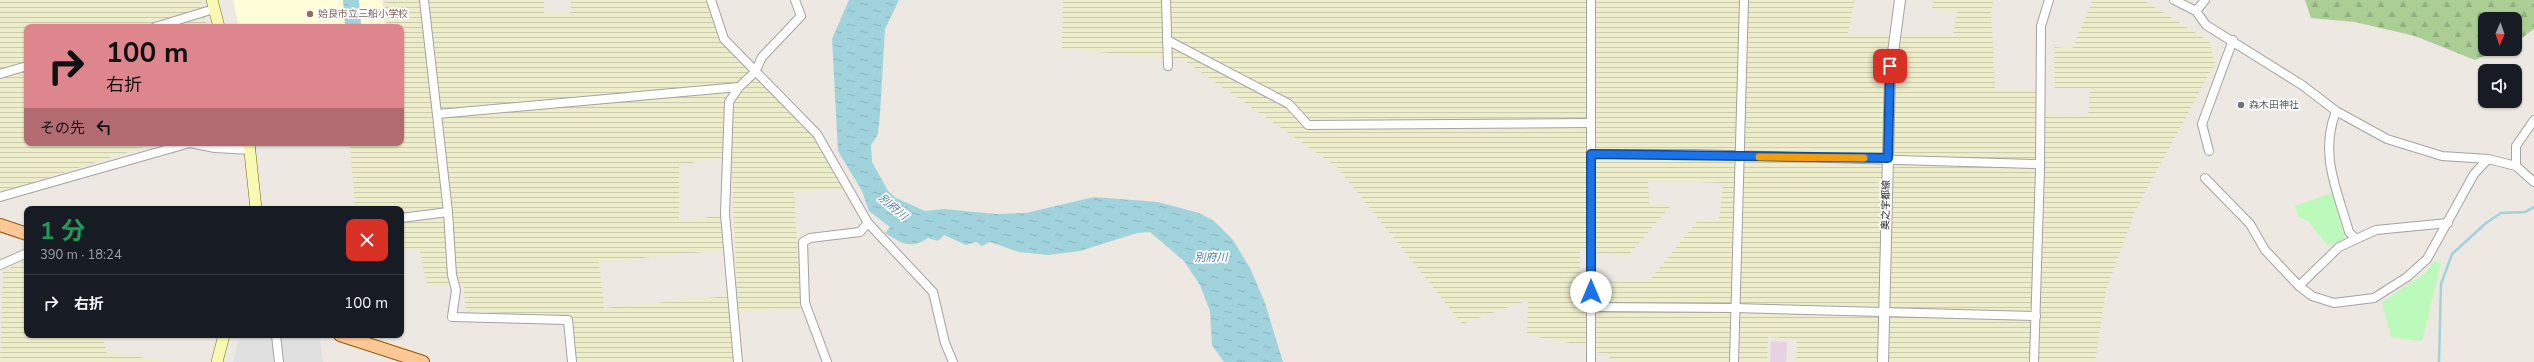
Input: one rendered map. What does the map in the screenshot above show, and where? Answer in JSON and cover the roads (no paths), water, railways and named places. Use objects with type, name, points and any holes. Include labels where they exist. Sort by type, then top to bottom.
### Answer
[{"type":"main road","points":[[213,5],[218,24]]},
{"type":"main road","points":[[250,146],[256,206]]},
{"type":"main road","points":[[0,225],[24,233]]},
{"type":"main road","points":[[217,362],[223,338]]},
{"type":"main road","points":[[348,338],[410,360],[423,362]]},
{"type":"street","points":[[424,0],[448,212],[452,275],[456,290],[452,317],[568,320],[572,362]]},
{"type":"street","points":[[711,0],[724,39],[817,134],[868,223],[933,292],[945,343],[954,362]]},
{"type":"street","points":[[738,362],[725,214],[729,102],[738,87],[755,72],[762,57],[801,16],[795,0]]},
{"type":"street","points":[[1166,0],[1168,66]]},
{"type":"street","points":[[1591,0],[1591,362]]},
{"type":"street","points":[[1734,362],[1734,308],[1744,0]]},
{"type":"street","name":"奥之宇都線","points":[[1883,362],[1891,56],[1900,0]]},
{"type":"street","points":[[2034,362],[2041,26],[2049,0]]},
{"type":"street","points":[[2174,0],[2196,11],[2206,24],[2234,40],[2336,111],[2387,139],[2442,156],[2488,159],[2516,166],[2534,182]]},
{"type":"street","points":[[2196,11],[2205,0]]},
{"type":"street","points":[[163,24],[213,5]]},
{"type":"street","points":[[1167,40],[1289,104],[1308,125],[1591,123]]},
{"type":"street","points":[[2209,151],[2202,124],[2234,40]]},
{"type":"street","points":[[0,74],[24,67]]},
{"type":"street","points":[[438,114],[738,87]]},
{"type":"street","points":[[2336,111],[2330,127],[2328,156],[2349,232],[2356,239]]},
{"type":"street","points":[[2516,166],[2516,146],[2534,120]]},
{"type":"street","points":[[0,197],[179,146]]},
{"type":"street","points":[[205,146],[215,148],[250,146]]},
{"type":"street","points":[[1591,154],[1888,158],[2038,164]]},
{"type":"street","points":[[2205,178],[2250,224],[2265,250],[2299,286],[2312,296],[2334,303],[2374,298],[2407,277],[2427,259],[2474,174],[2488,159]]},
{"type":"street","points":[[404,218],[448,212]]},
{"type":"street","points":[[827,362],[805,303],[803,242],[810,238],[860,232],[868,223]]},
{"type":"street","points":[[2299,286],[2338,247],[2376,230],[2448,223]]},
{"type":"street","points":[[0,265],[24,254]]},
{"type":"street","points":[[1591,307],[1734,308],[2036,316]]},
{"type":"street","points":[[276,338],[279,362]]},
{"type":"water","points":[[343,0],[359,0],[361,24],[345,24]]},
{"type":"water","name":"別府川","points":[[849,0],[899,0],[885,29],[878,134],[871,145],[872,162],[888,191],[896,198],[925,211],[944,209],[996,214],[1026,213],[1094,197],[1158,202],[1199,213],[1214,221],[1233,240],[1250,268],[1265,303],[1283,362],[1224,362],[1212,345],[1210,311],[1200,285],[1184,261],[1150,232],[1137,233],[1080,251],[1048,255],[1019,252],[990,242],[982,246],[976,242],[966,245],[944,235],[938,241],[928,238],[916,244],[906,244],[885,233],[890,227],[869,211],[862,191],[838,151],[832,39]]},
{"type":"waterway","points":[[2439,362],[2441,284],[2452,254],[2486,223],[2501,213],[2525,212],[2534,207]]},
{"type":"place","name":"姶良市立三船小学校","points":[[310,14]]},
{"type":"place","name":"森木田神社","points":[[2241,105]]}]
